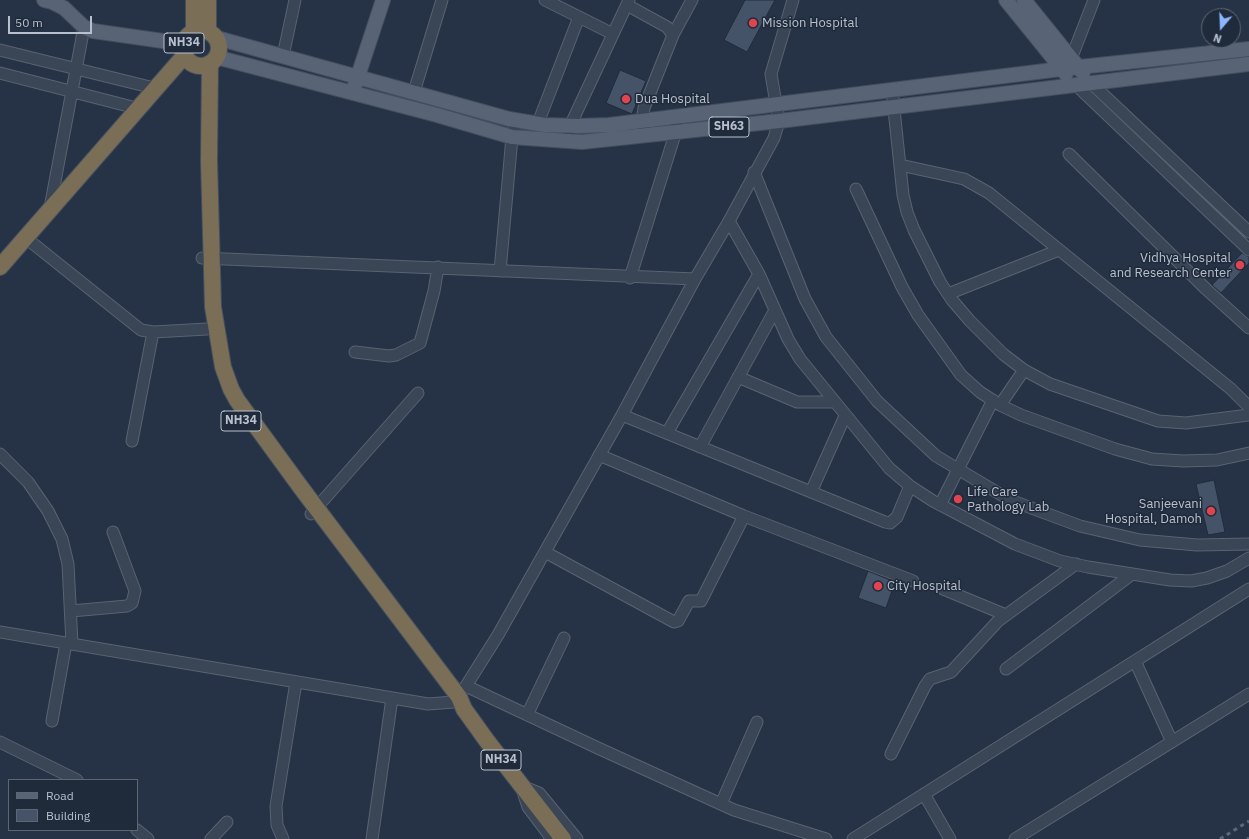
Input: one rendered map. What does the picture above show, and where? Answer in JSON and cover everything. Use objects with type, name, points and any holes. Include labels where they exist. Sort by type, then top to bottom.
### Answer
[{"type":"highway","name":"NH34","points":[[194,0],[206,34],[219,48],[208,62],[198,162],[206,258],[223,367],[231,389],[241,407],[313,511]]},
{"type":"highway","name":"NH34","points":[[206,34],[208,0]]},
{"type":"highway","name":"NH34","points":[[206,34],[189,34],[185,50],[189,60],[208,62]]},
{"type":"highway","points":[[0,267],[158,89],[185,50]]},
{"type":"highway","name":"NH34","points":[[206,258],[207,329],[217,384],[222,396],[461,698],[521,786],[563,839]]},
{"type":"main road","points":[[44,0],[64,8],[84,27],[100,32],[185,50]]},
{"type":"main road","points":[[352,94],[383,0]]},
{"type":"main road","points":[[1006,0],[1061,69],[1076,85]]},
{"type":"main road","points":[[1024,0],[1091,83]]},
{"type":"main road","name":"SH63","points":[[206,34],[516,120],[570,126],[609,125],[778,105],[1061,69],[1075,63],[1161,58],[1249,49]]},
{"type":"main road","points":[[1161,58],[1164,74]]},
{"type":"main road","name":"SH63","points":[[208,62],[352,94],[437,115],[512,137],[568,141],[597,141],[676,131],[779,121],[1249,64]]},
{"type":"main road","points":[[437,115],[440,100]]},
{"type":"street","points":[[283,56],[295,0]]},
{"type":"street","points":[[414,92],[442,0]]},
{"type":"street","points":[[546,0],[613,34]]},
{"type":"street","points":[[645,136],[642,121],[644,108],[673,34],[692,0]]},
{"type":"street","points":[[461,698],[622,415],[695,279],[729,221],[754,172],[774,138],[779,121],[778,105],[771,74],[772,65],[793,0]]},
{"type":"street","points":[[1075,63],[1094,0]]},
{"type":"street","points":[[568,141],[570,126],[628,2],[667,27],[673,34]]},
{"type":"street","points":[[538,123],[579,17]]},
{"type":"street","points":[[49,211],[84,27]]},
{"type":"street","points":[[0,50],[158,89]]},
{"type":"street","points":[[0,72],[140,109]]},
{"type":"street","points":[[1091,83],[1249,232]]},
{"type":"street","points":[[1076,85],[1249,250]]},
{"type":"street","points":[[892,90],[900,165],[907,212],[920,243],[948,294],[986,338],[1024,370],[1050,384],[1158,421],[1186,423],[1249,415]]},
{"type":"street","points":[[630,278],[676,131],[676,117]]},
{"type":"street","points":[[500,270],[512,137],[516,120]]},
{"type":"street","points":[[1069,154],[1206,289],[1249,328]]},
{"type":"street","points":[[900,165],[972,183],[989,193],[1231,389],[1249,407]]},
{"type":"street","points":[[754,172],[805,299],[826,338],[877,401],[936,456],[1010,500],[1080,526],[1140,540],[1197,545],[1249,544]]},
{"type":"street","points":[[856,189],[902,287],[918,315],[961,375],[996,402],[1021,415],[1115,449],[1152,459],[1183,461],[1217,460],[1249,453]]},
{"type":"street","points":[[1209,211],[1217,202]]},
{"type":"street","points":[[729,221],[759,274],[788,339],[800,360],[889,468],[910,486],[940,505],[1015,544],[1036,553],[1076,564],[1170,580],[1190,581],[1208,578],[1227,571],[1249,558]]},
{"type":"street","points":[[26,238],[135,327],[153,332],[207,329]]},
{"type":"street","points":[[948,294],[1059,250]]},
{"type":"street","points":[[206,258],[438,267],[630,278],[695,279]]},
{"type":"street","points":[[355,352],[389,356],[396,355],[420,343],[434,291],[438,267]]},
{"type":"street","points":[[667,434],[759,274]]},
{"type":"street","points":[[700,447],[775,310]]},
{"type":"street","points":[[132,441],[153,332]]},
{"type":"street","points":[[940,505],[996,402],[1024,370]]},
{"type":"street","points":[[738,377],[797,402],[834,402]]},
{"type":"street","points":[[313,511],[418,393]]},
{"type":"street","points":[[622,415],[890,523],[897,517],[910,486]]},
{"type":"street","points":[[811,492],[845,416]]},
{"type":"street","points":[[0,454],[28,482],[48,511],[62,539],[68,564],[70,611],[69,643],[52,720]]},
{"type":"street","points":[[599,455],[744,516],[913,582]]},
{"type":"street","points":[[545,552],[674,622],[678,621],[690,600],[702,601],[744,516]]},
{"type":"street","points":[[70,611],[127,606],[132,603],[135,591],[113,532]]},
{"type":"street","points":[[891,754],[925,686],[930,680],[951,672],[993,625],[1076,564]]},
{"type":"street","points":[[1006,669],[1132,574]]},
{"type":"street","points":[[943,589],[1006,615]]},
{"type":"street","points":[[853,839],[1249,589]]},
{"type":"street","points":[[0,632],[428,704],[461,698],[527,715],[742,813],[826,839]]},
{"type":"street","points":[[527,715],[564,638]]},
{"type":"street","points":[[1135,661],[1172,742]]},
{"type":"street","points":[[283,839],[277,826],[276,806],[296,682]]},
{"type":"street","points":[[1015,839],[1249,694]]},
{"type":"street","points":[[372,839],[392,698]]},
{"type":"street","points":[[721,804],[757,722]]},
{"type":"street","points":[[0,742],[75,779]]},
{"type":"street","points":[[521,786],[528,806],[552,839]]},
{"type":"street","points":[[521,786],[539,793],[577,839]]},
{"type":"street","points":[[924,794],[950,839]]},
{"type":"street","points":[[211,839],[227,822]]},
{"type":"street","points":[[138,831],[148,839]]},
{"type":"building","points":[[745,0],[775,0],[747,52],[724,40]]},
{"type":"building","points":[[620,70],[646,81],[632,114],[606,103]]},
{"type":"building","points":[[1242,253],[1249,257],[1249,263],[1221,293],[1212,285]]},
{"type":"building","points":[[1214,480],[1225,532],[1208,535],[1196,484]]},
{"type":"building","points":[[868,571],[895,582],[886,608],[858,598]]},
{"type":"railway","points":[[1220,839],[1249,821]]},
{"type":"place","name":"Mission Hospital","points":[[753,23]]},
{"type":"place","name":"Dua Hospital","points":[[626,99]]},
{"type":"place","name":"Vidhya Hospital and Research Center","points":[[1240,265]]},
{"type":"place","name":"Life Care Pathology Lab","points":[[958,499]]},
{"type":"place","name":"Sanjeevani Hospital, Damoh","points":[[1211,511]]},
{"type":"place","name":"City Hospital","points":[[878,586]]}]
